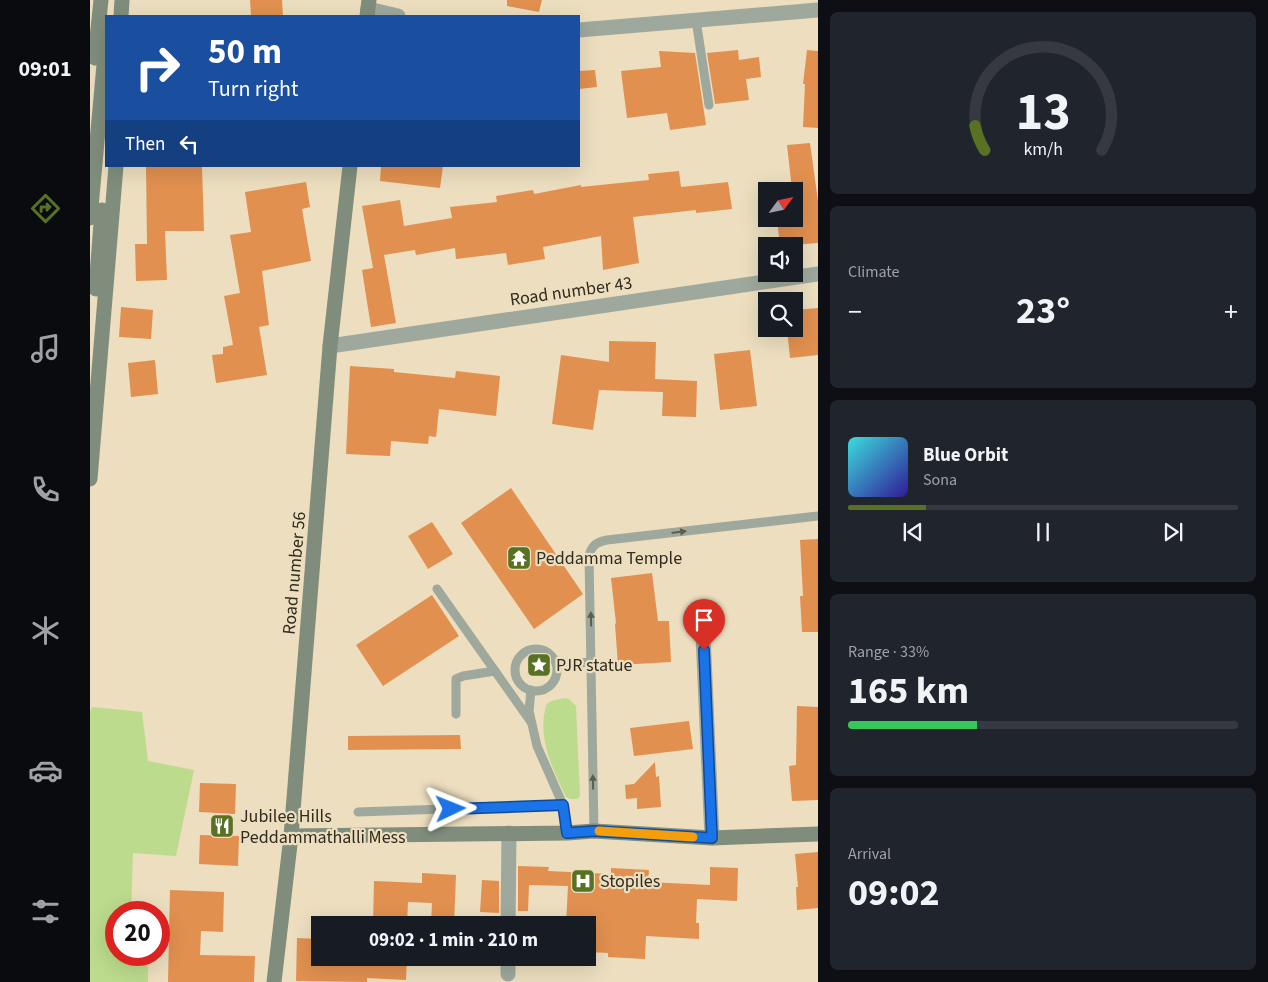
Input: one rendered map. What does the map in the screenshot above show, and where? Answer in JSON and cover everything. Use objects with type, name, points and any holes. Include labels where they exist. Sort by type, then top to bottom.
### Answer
[{"type":"street","points":[[90,105],[101,0]]},
{"type":"street","points":[[109,15],[110,0]]},
{"type":"street","points":[[121,15],[122,0]]},
{"type":"street","points":[[129,15],[131,0]]},
{"type":"street","points":[[368,8],[394,15]]},
{"type":"street","points":[[580,30],[818,10]]},
{"type":"street","points":[[90,218],[105,54]]},
{"type":"street","points":[[90,367],[106,167]]},
{"type":"street","points":[[90,479],[116,167]]},
{"type":"street","name":"Road number 56","points":[[274,982],[291,836],[330,346],[350,167]]},
{"type":"street","name":"Road number 43","points":[[330,346],[818,274]]},
{"type":"street","points":[[702,612],[712,838]]},
{"type":"street","points":[[291,836],[567,833],[594,831],[712,838],[818,834]]},
{"type":"street","points":[[508,916],[509,833]]},
{"type":"street","points":[[508,966],[508,974]]},
{"type":"lane","points":[[696,20],[709,105]]},
{"type":"lane","points":[[594,831],[590,550],[595,544],[606,540],[818,516]]},
{"type":"lane","points":[[437,589],[531,722]]},
{"type":"lane","points":[[542,649],[551,655],[557,664],[557,675],[552,685],[542,690],[531,690],[522,685],[516,676],[516,665],[521,655],[530,650],[542,649]]},
{"type":"lane","points":[[557,664],[592,662]]},
{"type":"lane","points":[[456,714],[456,679],[463,676],[495,671]]},
{"type":"lane","points":[[531,690],[529,711],[537,746],[563,805],[567,833]]},
{"type":"lane","points":[[358,812],[563,805]]},
{"type":"green space","points":[[566,698],[576,706],[580,796],[577,799],[566,797],[549,758],[544,737],[544,715],[547,704]]},
{"type":"green space","points":[[92,707],[142,712],[148,761],[194,770],[176,856],[133,853],[131,901],[105,901],[105,966],[148,966],[148,982],[90,982],[90,712]]},
{"type":"building","points":[[250,0],[282,0],[283,15],[251,15]]},
{"type":"building","points":[[507,0],[542,0],[539,12],[507,6]]},
{"type":"building","points":[[738,50],[739,60],[759,57],[761,77],[746,79],[749,100],[715,104],[707,53]]},
{"type":"building","points":[[807,50],[818,51],[818,128],[803,127],[805,84],[803,84]]},
{"type":"building","points":[[659,51],[695,53],[706,125],[670,130],[667,113],[627,118],[621,71],[661,67]]},
{"type":"building","points":[[595,70],[597,87],[580,89],[580,71]]},
{"type":"building","points":[[810,143],[818,201],[818,243],[803,244],[803,237],[779,237],[778,228],[803,227],[803,182],[791,182],[787,145]]},
{"type":"building","points":[[146,167],[202,167],[204,231],[165,231],[167,280],[136,281],[135,244],[147,244]]},
{"type":"building","points":[[381,167],[443,167],[440,188],[380,181]]},
{"type":"building","points":[[679,171],[681,187],[728,182],[732,209],[696,213],[696,210],[633,217],[639,263],[603,270],[601,236],[543,247],[545,259],[508,265],[506,253],[456,259],[455,248],[416,255],[415,250],[384,255],[396,323],[371,327],[362,270],[373,268],[362,206],[400,200],[404,226],[452,218],[450,207],[497,202],[496,196],[533,190],[534,194],[581,185],[581,187],[649,180],[648,174]]},
{"type":"building","points":[[306,182],[310,207],[302,209],[311,261],[262,271],[269,325],[259,327],[267,375],[216,383],[212,355],[223,354],[223,347],[233,345],[224,296],[240,293],[230,235],[251,232],[245,192]]},
{"type":"building","points":[[121,307],[153,310],[151,339],[119,337]]},
{"type":"building","points":[[818,308],[818,355],[790,358],[788,337],[803,337],[803,309]]},
{"type":"building","points":[[609,341],[656,342],[655,379],[697,381],[696,417],[662,416],[663,392],[599,390],[593,430],[552,424],[561,355],[609,362]]},
{"type":"building","points":[[750,350],[757,406],[720,410],[714,354]]},
{"type":"building","points":[[155,360],[158,394],[131,397],[128,363]]},
{"type":"building","points":[[350,366],[394,369],[394,372],[455,378],[456,371],[500,376],[496,416],[439,409],[436,437],[429,436],[428,444],[391,441],[390,456],[346,454]]},
{"type":"building","points":[[511,488],[583,594],[534,629],[461,523]]},
{"type":"building","points":[[432,522],[453,554],[428,569],[408,536]]},
{"type":"building","points":[[818,539],[818,632],[802,632],[800,596],[803,596],[800,540]]},
{"type":"building","points":[[652,573],[658,621],[669,621],[671,662],[618,665],[611,578]]},
{"type":"building","points":[[432,595],[459,636],[383,686],[356,645]]},
{"type":"building","points":[[797,706],[818,707],[818,800],[792,801],[789,766],[796,765]]},
{"type":"building","points":[[689,721],[693,749],[634,756],[630,728]]},
{"type":"building","points":[[460,735],[461,749],[348,750],[348,736]]},
{"type":"building","points":[[655,762],[656,777],[659,776],[661,807],[637,809],[637,798],[626,799],[625,785],[634,784]]},
{"type":"building","points":[[200,783],[236,784],[235,814],[199,812]]},
{"type":"building","points":[[200,835],[239,836],[238,866],[199,864]]},
{"type":"building","points":[[818,852],[818,908],[797,910],[796,887],[798,887],[795,854]]},
{"type":"building","points":[[518,866],[549,867],[548,871],[611,874],[611,868],[649,870],[648,882],[710,885],[710,867],[738,868],[737,901],[697,899],[696,923],[699,923],[699,939],[646,936],[645,959],[608,957],[608,953],[596,952],[596,916],[566,916],[568,886],[529,885],[528,911],[518,911]]},
{"type":"building","points":[[422,873],[456,875],[454,916],[431,916],[432,903],[408,902],[407,916],[373,916],[374,881],[422,883]]},
{"type":"building","points":[[482,880],[499,881],[499,913],[480,912]]},
{"type":"building","points":[[170,890],[224,892],[223,932],[201,931],[200,955],[255,956],[254,982],[168,982],[168,966],[170,966]]},
{"type":"building","points":[[297,938],[311,939],[311,966],[407,966],[406,980],[367,978],[367,982],[296,981]]},
{"type":"slow traffic","points":[[599,831],[693,837]]},
{"type":"place","name":"Peddamma Temple","points":[[519,558]]},
{"type":"place","name":"PJR statue","points":[[539,665]]},
{"type":"place","name":"Jubilee Hills Peddammathalli Mess","points":[[222,826]]},
{"type":"place","name":"Stopiles","points":[[583,881]]},
{"type":"route","points":[[451,809],[563,805],[567,833],[594,831],[712,838],[704,650]]}]
